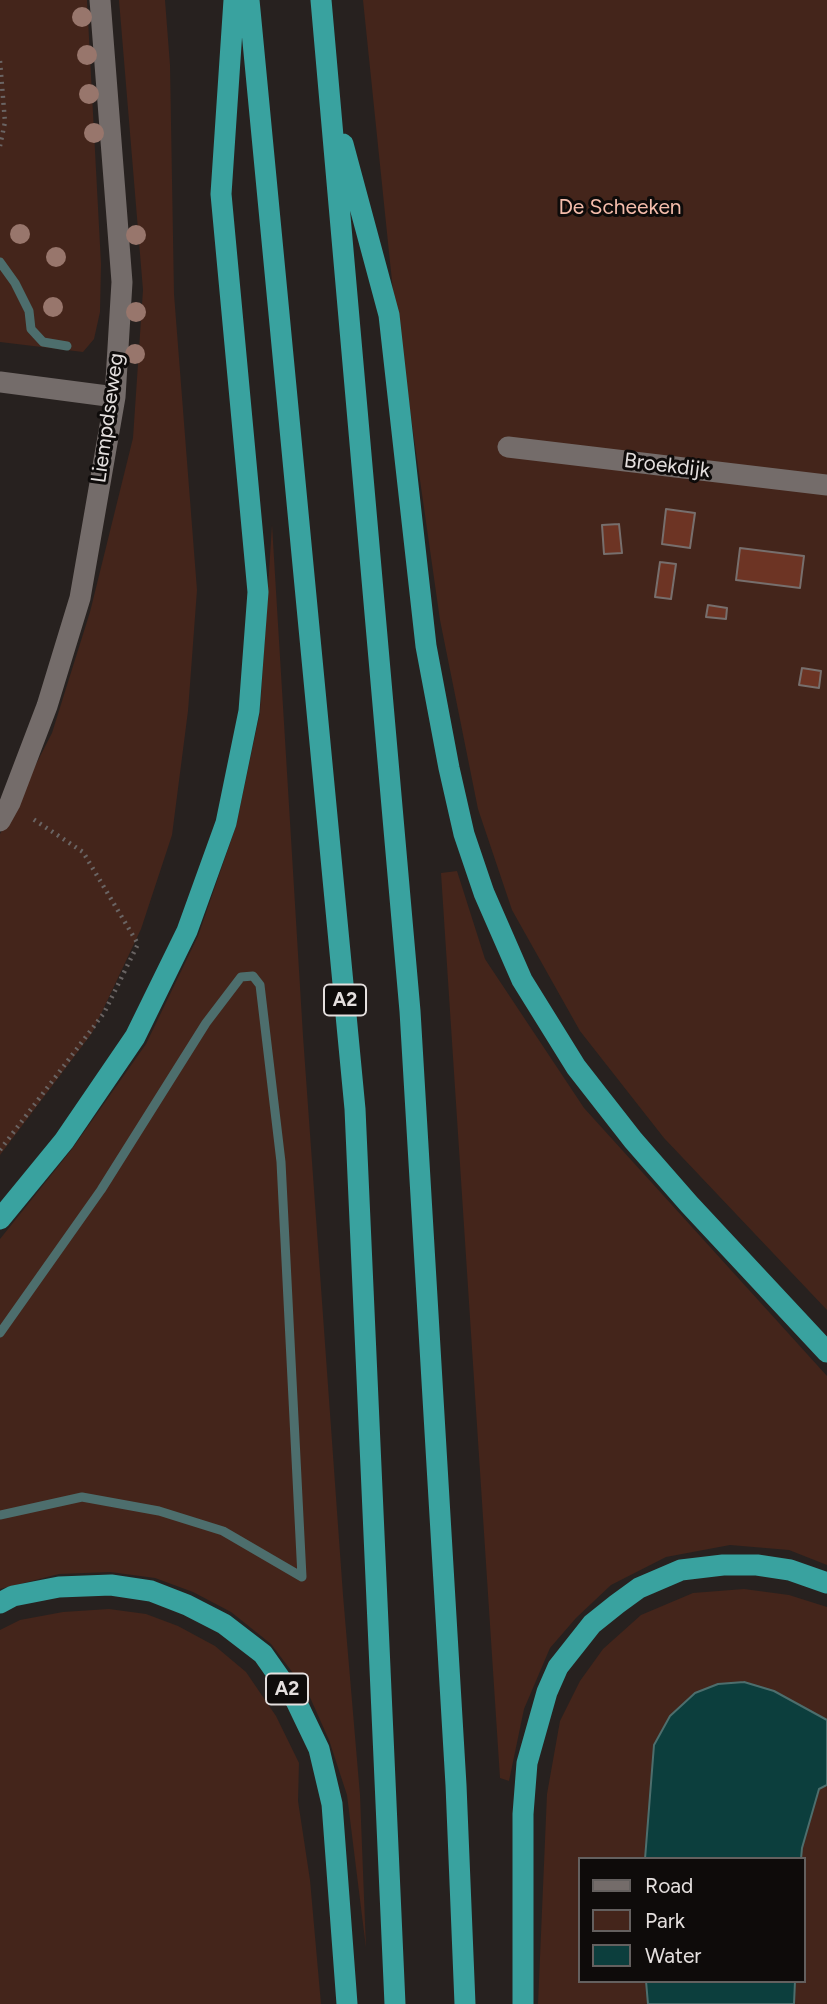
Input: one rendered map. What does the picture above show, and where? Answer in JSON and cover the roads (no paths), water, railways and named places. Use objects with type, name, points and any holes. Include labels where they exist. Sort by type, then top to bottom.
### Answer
[{"type":"highway","points":[[0,1219],[64,1141],[135,1037],[176,955],[226,823],[248,711],[258,592],[221,194],[234,0]]},
{"type":"highway","name":"A2","points":[[249,0],[355,1110],[395,2004]]},
{"type":"highway","points":[[321,0],[410,1011],[456,1785],[465,2004]]},
{"type":"highway","points":[[329,89],[389,316],[426,646],[464,834],[484,893],[522,980],[576,1067],[633,1140],[689,1204],[827,1352]]},
{"type":"highway","points":[[523,2004],[523,1814],[527,1763],[547,1692],[558,1667],[569,1651],[592,1624],[639,1588],[681,1570],[757,1564],[790,1570],[827,1583]]},
{"type":"highway","name":"A2","points":[[0,1603],[13,1596],[59,1587],[111,1585],[151,1591],[224,1624],[262,1654],[296,1701],[319,1749],[332,1804],[347,2004]]},
{"type":"street","name":"Liempdseweg","points":[[5,812],[47,706],[80,598],[115,397],[122,282],[100,0]]},
{"type":"street","points":[[0,382],[115,397]]},
{"type":"street","name":"Broekdijk","points":[[508,446],[827,485]]},
{"type":"water","points":[[744,1682],[774,1691],[827,1720],[827,1785],[819,1789],[801,1857],[645,1857],[654,1745],[670,1716],[695,1693],[718,1684]]},
{"type":"water","points":[[646,1983],[795,1983],[794,2004],[648,2004]]},
{"type":"waterway","points":[[0,262],[15,283],[29,311],[31,329],[43,342],[67,346]]},
{"type":"waterway","points":[[0,1333],[101,1190],[206,1023],[241,977],[253,976],[260,985],[281,1162],[302,1577],[223,1531],[159,1511],[82,1497],[0,1515]]},
{"type":"park label","name":"De Scheeken","points":[[620,208]]}]
